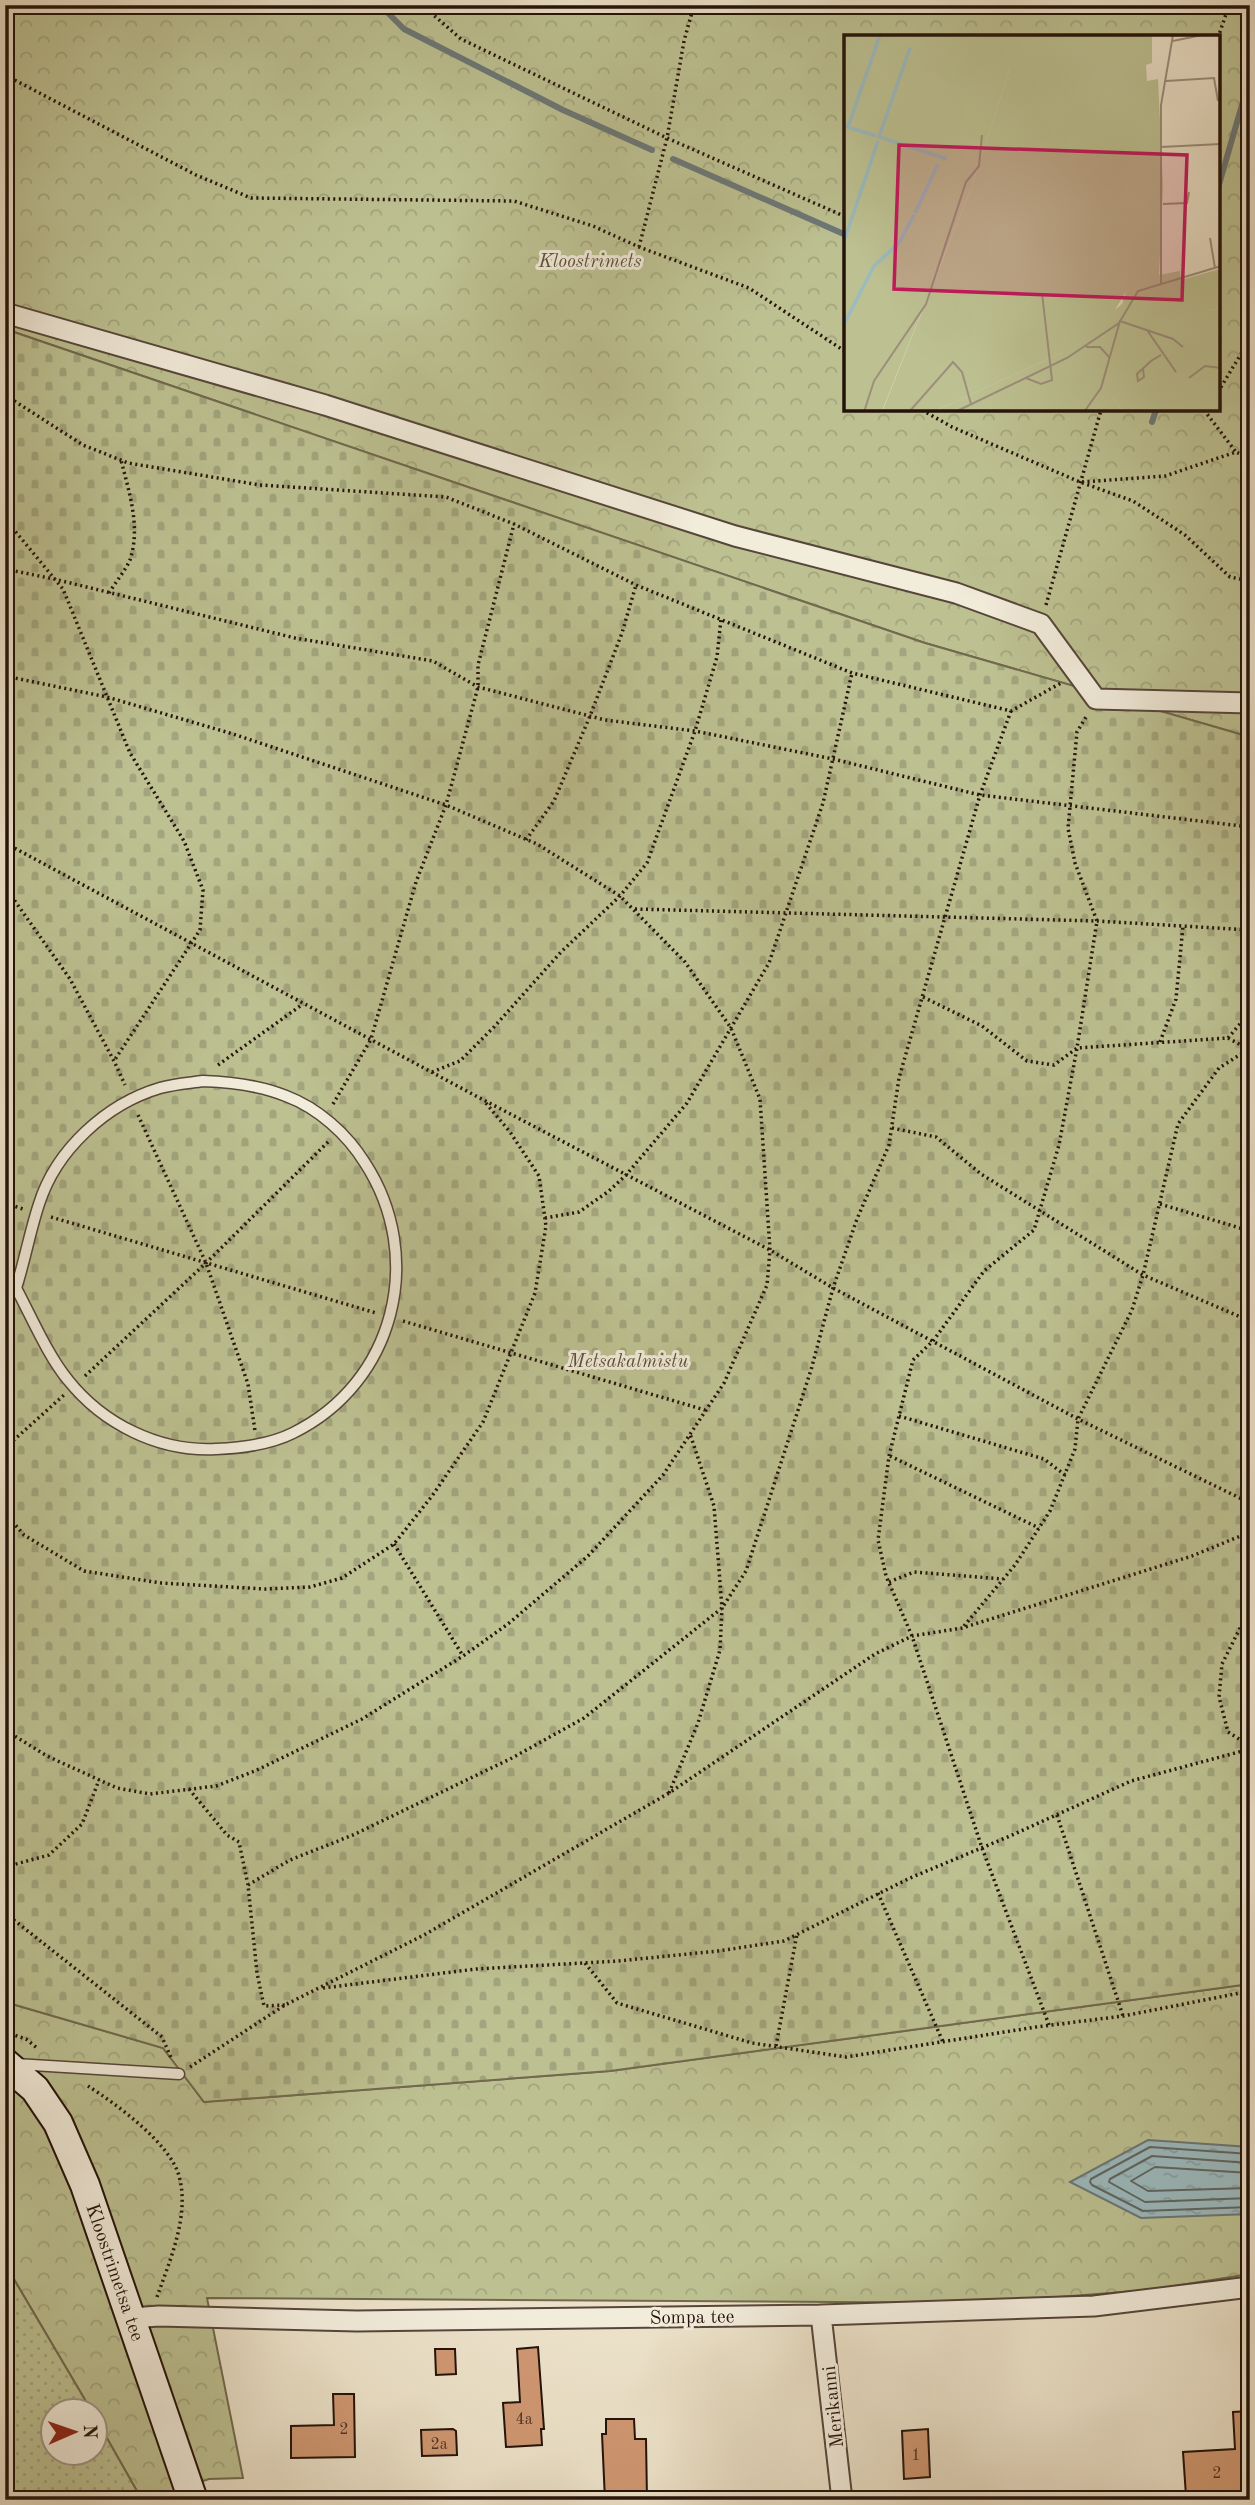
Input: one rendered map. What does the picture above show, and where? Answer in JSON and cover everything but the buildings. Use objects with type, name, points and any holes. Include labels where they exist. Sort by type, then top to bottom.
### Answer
[{"type":"main road","name":"Kloostrimetsa tee","points":[[5,2063],[35,2089],[58,2123],[85,2185],[193,2500]]},
{"type":"street","points":[[5,313],[325,405],[735,536],[957,593],[1041,624],[1096,699],[1250,704]]},
{"type":"street","name":"Sompa tee","points":[[132,2318],[159,2316],[357,2321],[821,2315],[1094,2306],[1250,2287]]},
{"type":"street","name":"Merikanni","points":[[821,2315],[842,2500]]},
{"type":"lane","points":[[190,1083],[246,1083],[287,1096],[325,1118],[356,1148],[379,1184],[393,1225],[398,1275],[390,1317],[367,1368],[334,1406],[292,1433],[245,1448],[195,1450],[146,1438],[103,1414],[61,1369],[16,1288],[39,1203],[58,1164],[86,1131],[121,1105],[160,1088],[190,1083]]},
{"type":"lane","points":[[5,1289],[16,1288]]},
{"type":"lane","points":[[5,2063],[178,2074]]},
{"type":"path","points":[[422,5],[461,38],[667,138],[844,217]]},
{"type":"path","points":[[639,247],[667,138],[684,41],[695,5]]},
{"type":"path","points":[[1219,35],[1229,5]]},
{"type":"path","points":[[5,75],[196,175],[251,198],[514,201],[593,226],[639,247],[749,288],[844,351]]},
{"type":"path","points":[[1220,389],[1250,339]]},
{"type":"path","points":[[5,395],[83,445],[121,460],[260,485],[446,497],[514,524],[636,585],[852,673],[1011,711]]},
{"type":"path","points":[[924,411],[952,427],[1080,482],[1133,501],[1185,535],[1230,577],[1250,581]]},
{"type":"path","points":[[1041,624],[1101,411]]},
{"type":"path","points":[[1207,411],[1236,452],[1250,458]]},
{"type":"path","points":[[1080,482],[1165,476],[1236,452]]},
{"type":"path","points":[[109,593],[129,561],[135,534],[132,506],[121,460]]},
{"type":"path","points":[[5,519],[63,589],[130,754],[184,841],[203,890],[200,930],[114,1061]]},
{"type":"path","points":[[325,1118],[371,1040],[416,882],[446,805],[478,687],[478,665],[514,524]]},
{"type":"path","points":[[5,569],[295,638],[433,661],[478,687],[590,716],[695,731],[833,759],[980,795],[1250,827]]},
{"type":"path","points":[[526,840],[554,801],[622,633],[636,585]]},
{"type":"path","points":[[431,1072],[460,1061],[561,952],[620,896],[648,863],[695,731],[717,657],[721,619]]},
{"type":"path","points":[[545,1218],[579,1212],[626,1175],[687,1102],[769,963],[823,803],[852,673]]},
{"type":"path","points":[[248,1885],[290,1860],[353,1835],[512,1758],[583,1718],[722,1608],[746,1572],[807,1382],[833,1288],[857,1219],[889,1145],[899,1078],[980,795],[1011,711],[1079,673]]},
{"type":"path","points":[[5,676],[107,697],[233,734],[446,805],[526,840],[620,896],[685,962],[731,1028],[760,1099],[770,1250],[767,1285],[724,1383],[663,1475],[588,1556],[508,1623],[463,1656],[362,1719],[255,1771],[216,1786],[150,1794],[117,1788],[47,1756],[5,1730]]},
{"type":"path","points":[[1049,2025],[982,1848],[912,1636],[889,1582],[878,1540],[889,1456],[913,1360],[933,1341],[984,1271],[1034,1230],[1059,1145],[1097,921],[1075,863],[1068,828],[1077,732],[1096,699]]},
{"type":"path","points":[[5,844],[770,1250],[833,1288],[1078,1419],[1250,1503]]},
{"type":"path","points":[[5,887],[69,979],[114,1061],[206,1263],[248,1384],[257,1444]]},
{"type":"path","points":[[633,909],[1097,921],[1250,930]]},
{"type":"path","points":[[1160,1042],[1176,999],[1183,926]]},
{"type":"path","points":[[923,997],[982,1026],[1027,1061],[1054,1065],[1077,1048],[1228,1038],[1250,1049]]},
{"type":"path","points":[[190,1083],[304,1004]]},
{"type":"path","points":[[1228,1038],[1250,1012]]},
{"type":"path","points":[[962,1628],[1003,1579],[1050,1511],[1075,1450],[1078,1419],[1132,1310],[1143,1275],[1178,1124],[1219,1068],[1250,1049]]},
{"type":"path","points":[[5,1513],[24,1535],[84,1571],[161,1583],[265,1589],[310,1587],[342,1578],[394,1544],[432,1496],[483,1422],[535,1293],[545,1226],[539,1176],[510,1132],[482,1099]]},
{"type":"path","points":[[892,1128],[936,1137],[981,1174],[1143,1275],[1250,1321]]},
{"type":"path","points":[[5,1448],[206,1263],[338,1130]]},
{"type":"path","points":[[1160,1204],[1250,1231]]},
{"type":"path","points":[[37,1212],[706,1410]]},
{"type":"path","points":[[899,1416],[1044,1459],[1065,1475]]},
{"type":"path","points":[[669,1793],[698,1723],[720,1650],[722,1608],[714,1506],[690,1434]]},
{"type":"path","points":[[889,1456],[1040,1528]]},
{"type":"path","points":[[5,1913],[162,2037],[178,2074],[285,2005],[424,1935],[669,1793],[875,1654],[912,1636],[962,1628],[1192,1556],[1250,1532]]},
{"type":"path","points":[[394,1544],[463,1656]]},
{"type":"path","points":[[889,1582],[914,1572],[1003,1579]]},
{"type":"path","points":[[1250,1608],[1222,1664],[1219,1697],[1228,1732],[1250,1748]]},
{"type":"path","points":[[317,1989],[476,1969],[585,1963],[718,1951],[784,1941],[878,1893],[1131,1781],[1250,1748]]},
{"type":"path","points":[[5,1867],[49,1855],[82,1824],[99,1780]]},
{"type":"path","points":[[189,1789],[227,1835],[239,1842],[248,1885],[257,1973],[264,2006],[285,2005]]},
{"type":"path","points":[[1057,1815],[1123,2016]]},
{"type":"path","points":[[878,1893],[943,2042]]},
{"type":"path","points":[[776,2047],[797,1934]]},
{"type":"path","points":[[585,1963],[617,2003],[752,2043],[846,2057],[1123,2016],[1250,1992]]},
{"type":"path","points":[[5,2032],[26,2039],[57,2065],[110,2100],[144,2128],[169,2157],[179,2174],[182,2195],[180,2223],[156,2299]]},
{"type":"green space","name":"Kloostrimets","points":[[5,5],[1250,5],[1250,737],[925,643],[5,329]]},
{"type":"green space","name":"Metsakalmistu","points":[[5,329],[925,643],[1250,737],[1250,1984],[610,2071],[204,2102],[163,2048],[5,2002]]},
{"type":"green space","points":[[1250,1984],[1250,2274],[1149,2290],[980,2303],[207,2298],[243,2478],[209,2479],[165,2494],[166,2500],[142,2500],[108,2440],[108,2396],[83,2396],[5,2264],[5,2002],[163,2048],[204,2102],[610,2071]]},
{"type":"green space","points":[[5,2264],[83,2396],[38,2396],[38,2466],[108,2466],[108,2440],[142,2500],[5,2500]]},
{"type":"water","points":[[1148,2140],[1250,2147],[1250,2214],[1141,2218],[1070,2182]]},
{"type":"waterway","points":[[380,5],[404,29],[563,110],[652,150]]},
{"type":"waterway","points":[[1220,181],[1250,77]]},
{"type":"waterway","points":[[673,159],[844,234]]},
{"type":"waterway","points":[[1152,422],[1156,411]]}]
